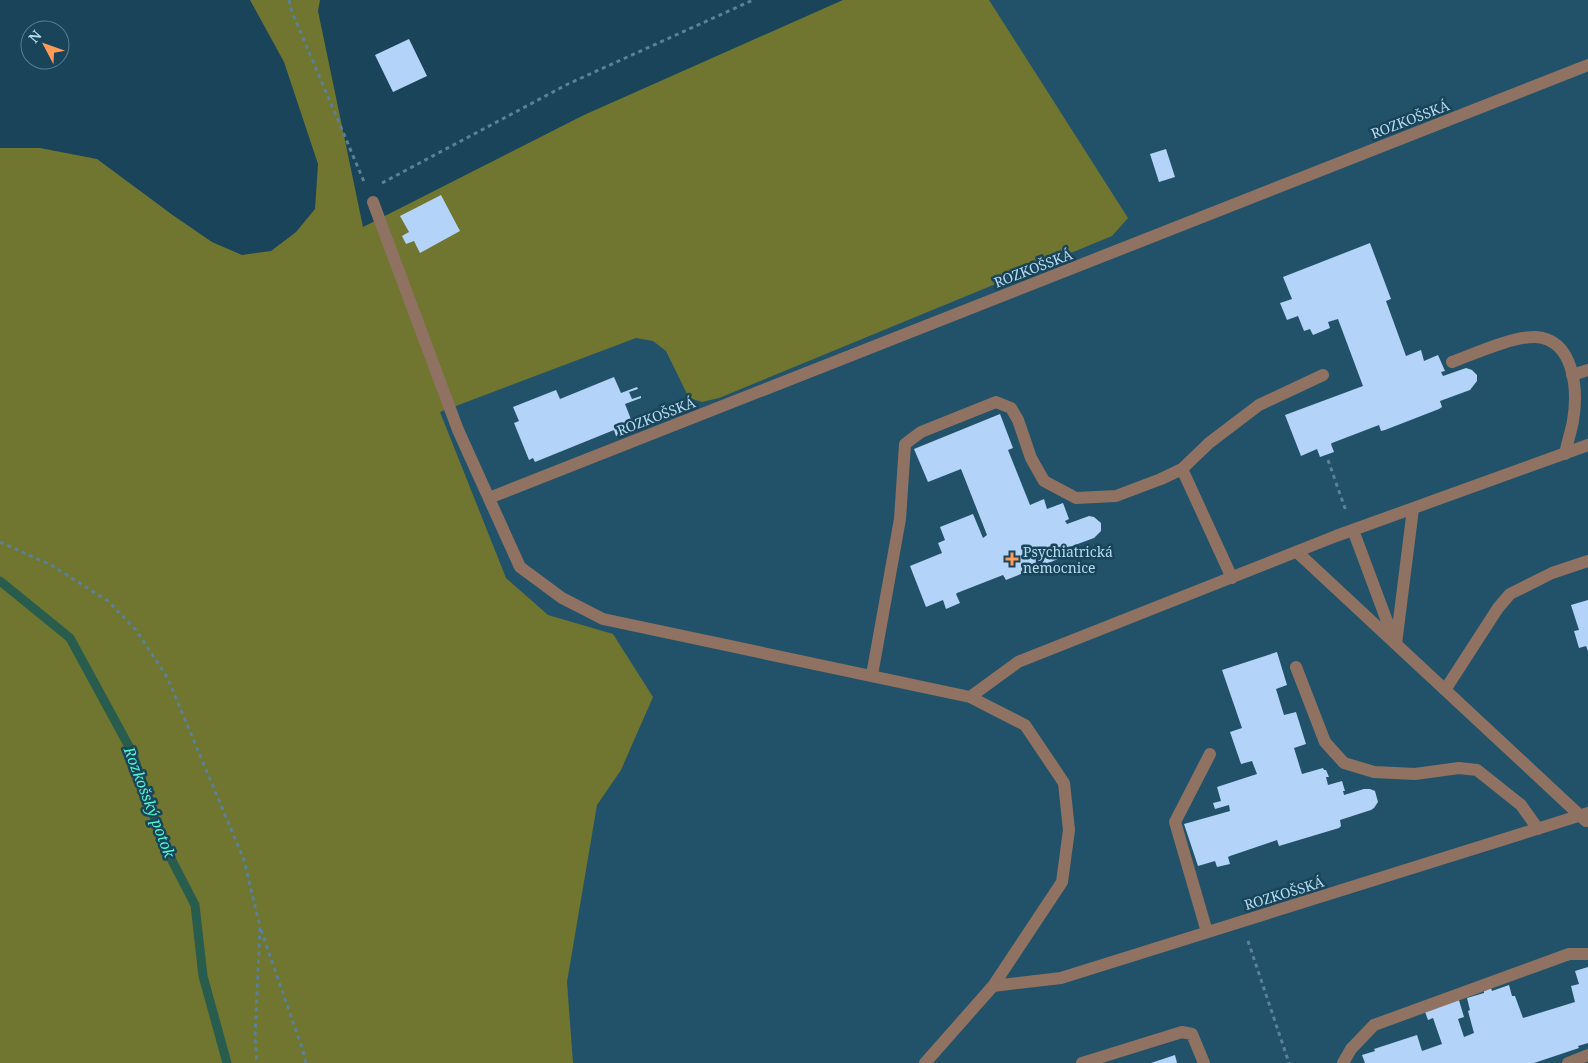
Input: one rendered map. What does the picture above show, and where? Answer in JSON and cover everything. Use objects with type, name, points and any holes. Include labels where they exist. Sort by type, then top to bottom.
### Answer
[{"type":"street","name":"ROZKOŠSKÁ","points":[[489,498],[1588,65]]},
{"type":"street","points":[[370,196],[458,430],[520,567],[562,598],[603,619],[970,697],[1025,726],[1064,783],[1068,830],[1062,882],[993,986],[925,1063]]},
{"type":"street","points":[[1452,362],[1508,342],[1535,337],[1552,341],[1566,355],[1575,389],[1573,420],[1565,454]]},
{"type":"street","points":[[1572,375],[1588,370]]},
{"type":"street","points":[[872,675],[900,519],[905,444],[921,432],[996,402],[1011,408],[1018,420],[1031,458],[1044,481],[1076,498],[1116,496],[1161,480],[1182,469],[1209,443],[1259,405],[1323,375]]},
{"type":"street","points":[[970,697],[1018,662],[1353,530],[1588,445]]},
{"type":"street","points":[[1182,469],[1232,578]]},
{"type":"street","points":[[1396,644],[1413,509]]},
{"type":"street","points":[[1353,530],[1396,644]]},
{"type":"street","name":"ROZKOŠSKÁ","points":[[1297,552],[1586,817]]},
{"type":"street","points":[[1446,690],[1498,608],[1510,594],[1552,573],[1588,561]]},
{"type":"street","points":[[1296,667],[1325,742],[1344,763],[1374,772],[1415,774],[1459,768],[1476,770],[1520,805],[1538,829]]},
{"type":"street","points":[[1207,932],[1175,822],[1210,754]]},
{"type":"street","name":"ROZKOŠSKÁ","points":[[993,986],[1061,978],[1538,829],[1586,817]]},
{"type":"street","points":[[1343,1063],[1351,1048],[1374,1025],[1569,954],[1588,954]]},
{"type":"street","points":[[1082,1063],[1182,1032],[1192,1034],[1204,1063]]},
{"type":"street","points":[[1568,1063],[1588,1056]]},
{"type":"path","points":[[289,0],[292,12],[370,196],[568,84],[753,0]]},
{"type":"path","points":[[1328,460],[1353,530]]},
{"type":"path","points":[[0,542],[51,565],[108,601],[136,630],[167,677],[244,860],[260,927],[306,1063]]},
{"type":"path","points":[[1242,921],[1289,1063]]},
{"type":"path","points":[[257,1063],[255,1038],[260,927]]},
{"type":"shaded area","name":"Psychiatrická nemocnice","points":[[843,0],[1588,0],[1588,1063],[447,1063],[363,228],[584,115]]},
{"type":"green space","points":[[250,0],[320,0],[318,11],[363,227],[584,115],[843,0],[989,0],[1128,218],[1112,236],[719,398],[702,402],[689,398],[666,351],[653,341],[636,338],[440,412],[506,578],[548,615],[613,634],[653,697],[621,770],[597,805],[567,982],[573,1063],[0,1063],[0,148],[40,148],[97,159],[212,242],[242,255],[271,251],[296,232],[315,209],[318,164],[284,62]]},
{"type":"building","points":[[409,39],[427,76],[393,92],[375,55]]},
{"type":"building","points":[[1166,149],[1175,177],[1159,182],[1150,154]]},
{"type":"building","points":[[441,195],[460,231],[420,253],[414,241],[406,244],[402,236],[409,232],[400,216]]},
{"type":"building","points":[[1370,243],[1391,299],[1386,301],[1406,356],[1421,350],[1424,361],[1438,355],[1445,371],[1441,372],[1443,376],[1466,368],[1472,370],[1477,375],[1477,381],[1470,390],[1440,401],[1442,407],[1439,409],[1385,430],[1381,431],[1379,425],[1332,443],[1334,452],[1320,457],[1317,449],[1301,456],[1285,415],[1363,386],[1338,319],[1328,322],[1330,328],[1313,335],[1310,329],[1304,331],[1298,316],[1287,320],[1280,303],[1292,299],[1283,277]]},
{"type":"building","points":[[614,377],[621,393],[637,387],[638,389],[629,392],[632,399],[641,396],[641,398],[625,404],[632,422],[624,425],[626,432],[616,436],[614,430],[535,462],[533,458],[529,460],[514,423],[519,421],[513,407],[556,390],[560,399]]},
{"type":"building","points":[[1000,414],[1013,448],[1008,450],[1030,505],[1044,499],[1047,509],[1063,503],[1069,519],[1065,521],[1067,524],[1089,516],[1094,517],[1101,523],[1101,531],[1094,538],[1064,549],[1067,555],[1063,557],[1006,580],[1003,575],[957,593],[960,603],[946,609],[943,600],[926,607],[910,566],[942,553],[938,543],[945,540],[940,527],[973,514],[983,538],[987,535],[961,469],[928,482],[914,449]]},
{"type":"building","points":[[1588,600],[1588,651],[1586,646],[1579,648],[1574,631],[1579,630],[1571,605]]},
{"type":"building","points":[[1277,652],[1287,685],[1276,689],[1284,715],[1296,712],[1306,744],[1294,748],[1302,774],[1323,768],[1329,777],[1326,777],[1328,785],[1342,781],[1345,791],[1343,791],[1344,795],[1370,789],[1375,791],[1378,802],[1371,810],[1340,820],[1341,826],[1339,828],[1279,846],[1277,840],[1228,857],[1230,864],[1217,867],[1215,861],[1198,866],[1184,824],[1230,811],[1229,805],[1215,809],[1213,803],[1221,801],[1217,787],[1257,774],[1252,761],[1241,764],[1230,732],[1242,728],[1222,670]]},
{"type":"building","points":[[1588,967],[1588,1043],[1578,1046],[1579,1048],[1534,1063],[1365,1063],[1362,1055],[1375,1051],[1374,1049],[1417,1035],[1422,1051],[1442,1044],[1433,1018],[1428,1020],[1424,1009],[1458,997],[1464,1017],[1458,1019],[1464,1037],[1474,1033],[1468,1011],[1470,1010],[1467,998],[1484,993],[1484,991],[1491,988],[1492,991],[1509,985],[1512,996],[1515,996],[1523,1018],[1575,1002],[1571,986],[1579,984],[1575,971]]},
{"type":"building","points":[[1175,1055],[1177,1063],[1151,1063]]},
{"type":"waterway","name":"Rozkošský potok","points":[[0,581],[70,638],[132,752],[163,843],[195,905],[203,976],[227,1063]]},
{"type":"place","name":"Psychiatrická nemocnice","points":[[1012,559]]}]
